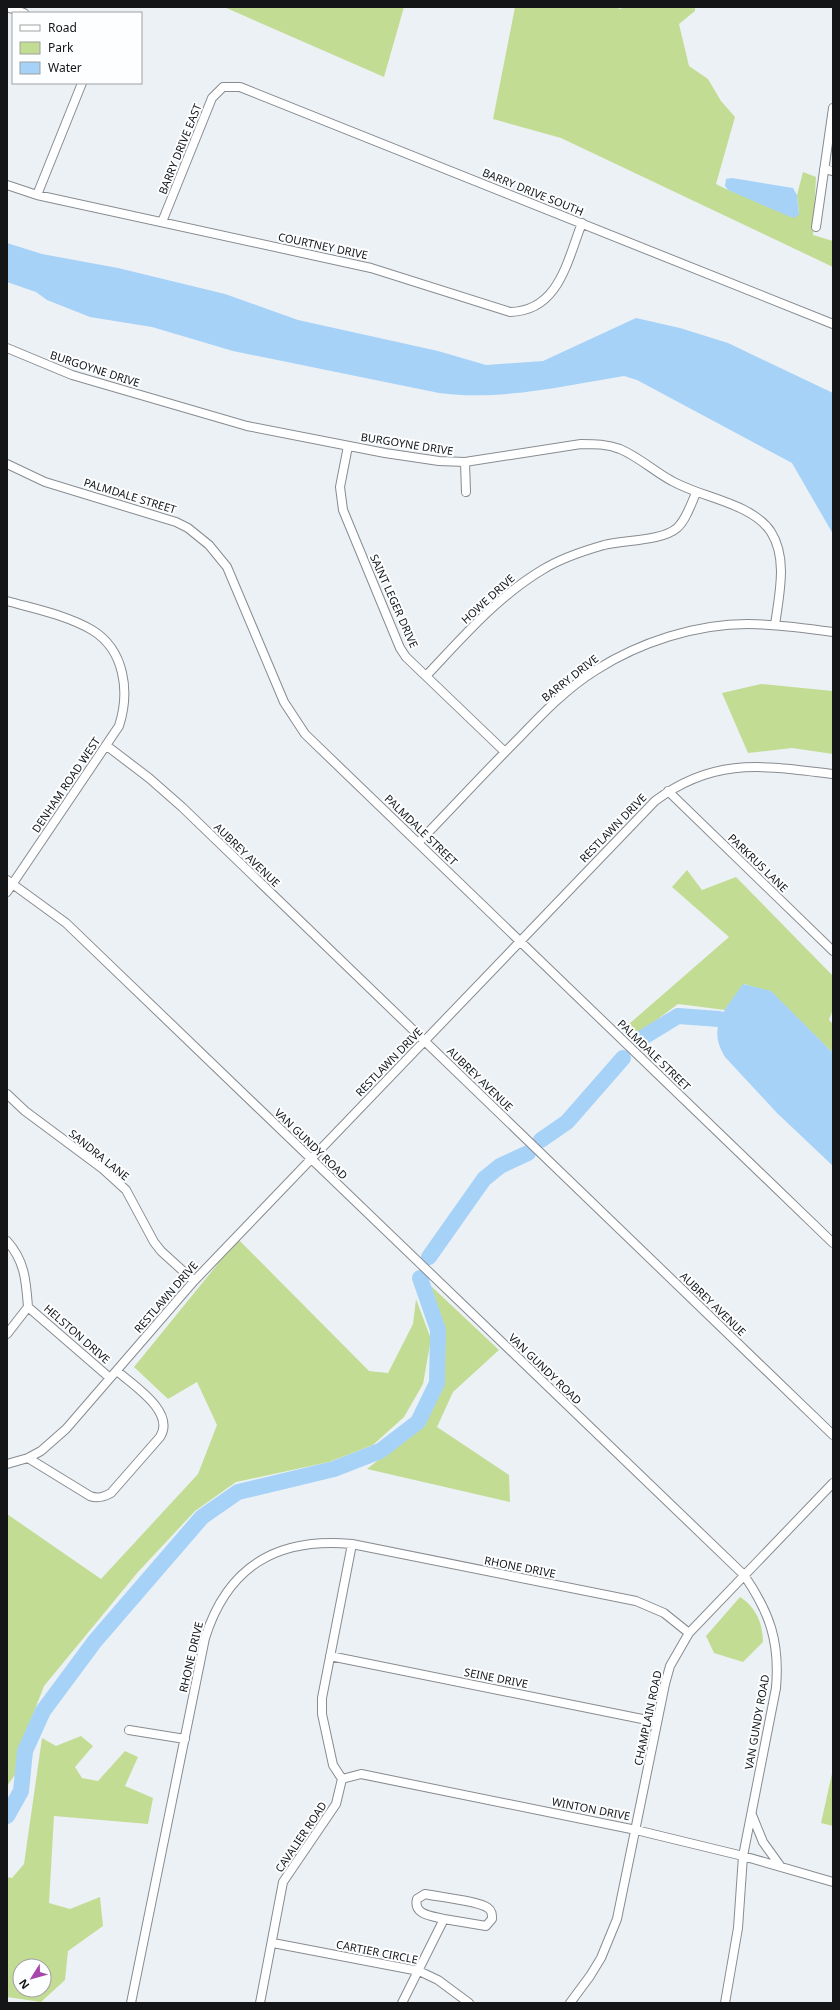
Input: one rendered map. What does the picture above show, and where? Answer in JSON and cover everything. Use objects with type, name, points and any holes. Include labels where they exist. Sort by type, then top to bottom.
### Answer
[{"type":"street","points":[[7,7],[21,12]]},
{"type":"street","points":[[37,195],[82,84]]},
{"type":"street","name":"BARRY DRIVE EAST","points":[[162,222],[212,98],[223,87]]},
{"type":"street","name":"BARRY DRIVE SOUTH","points":[[223,87],[240,87],[833,324]]},
{"type":"street","points":[[816,227],[833,108]]},
{"type":"street","points":[[824,169],[833,171]]},
{"type":"street","name":"COURTNEY DRIVE","points":[[7,185],[37,195],[371,268],[510,312],[520,312],[531,309],[549,297],[557,287],[582,223]]},
{"type":"street","name":"BURGOYNE DRIVE","points":[[7,348],[72,375],[247,426],[348,446],[439,461],[465,462],[581,444],[598,444],[621,449],[672,481],[696,493],[737,507],[758,519],[771,533],[778,548],[781,564],[775,625]]},
{"type":"street","name":"SAINT LEGER DRIVE","points":[[348,446],[340,486],[342,510],[400,648],[426,676],[505,752]]},
{"type":"street","points":[[465,462],[466,492]]},
{"type":"street","name":"PALMDALE STREET","points":[[7,464],[45,482],[176,522],[188,528],[210,545],[227,567],[284,702],[297,724],[310,740],[833,1243]]},
{"type":"street","name":"HOWE DRIVE","points":[[426,676],[490,610],[524,581],[544,569],[580,552],[605,545],[670,533],[683,521],[696,493]]},
{"type":"street","name":"DENHAM ROAD WEST","points":[[7,601],[69,619],[92,630],[102,637],[113,652],[122,670],[125,697],[124,711],[119,726],[107,746],[10,882],[7,892]]},
{"type":"street","name":"BARRY DRIVE","points":[[418,843],[552,704],[595,670],[632,650],[679,634],[711,627],[748,624],[775,625],[833,632]]},
{"type":"street","name":"AUBREY AVENUE","points":[[107,746],[149,778],[182,807],[833,1435]]},
{"type":"street","name":"RESTLAWN DRIVE","points":[[7,1464],[28,1458],[41,1451],[66,1429],[194,1281],[637,818],[668,791],[699,775],[749,766],[833,774]]},
{"type":"street","name":"PARKRUS LANE","points":[[668,791],[833,951]]},
{"type":"street","name":"VAN GUNDY ROAD","points":[[10,882],[66,923],[744,1575],[763,1605],[771,1626],[775,1640],[778,1672],[743,1856],[738,1928],[725,2003]]},
{"type":"street","name":"SANDRA LANE","points":[[7,1094],[25,1111],[103,1169],[126,1190],[154,1242],[161,1251],[194,1281]]},
{"type":"street","name":"HELSTON DRIVE","points":[[7,1241],[17,1253],[24,1266],[28,1307],[110,1378]]},
{"type":"street","points":[[7,1334],[28,1307]]},
{"type":"street","points":[[28,1458],[90,1496],[96,1498],[104,1497],[111,1492],[160,1437],[163,1432],[164,1422],[158,1408],[117,1371]]},
{"type":"street","name":"CHAMPLAIN ROAD","points":[[570,2003],[590,1976],[608,1944],[617,1919],[657,1722],[670,1666],[689,1633],[833,1484]]},
{"type":"street","name":"RHONE DRIVE","points":[[131,2003],[205,1638],[218,1604],[229,1589],[239,1578],[263,1559],[292,1546],[330,1542],[352,1544],[636,1601],[664,1614],[689,1633]]},
{"type":"street","points":[[342,1779],[333,1765],[322,1714],[322,1698],[352,1544]]},
{"type":"street","name":"SEINE DRIVE","points":[[330,1656],[657,1722]]},
{"type":"street","points":[[129,1730],[185,1739]]},
{"type":"street","name":"WINTON DRIVE","points":[[342,1779],[360,1774],[636,1830],[743,1856],[833,1882]]},
{"type":"street","name":"CAVALIER ROAD","points":[[260,2003],[283,1882],[336,1804],[342,1779]]},
{"type":"street","points":[[751,1812],[762,1842],[781,1867]]},
{"type":"street","points":[[425,1894],[482,1905],[490,1910],[492,1915],[492,1919],[486,1926],[444,1919],[421,1913],[416,1904],[417,1899],[425,1894]]},
{"type":"street","points":[[402,2003],[444,1919]]},
{"type":"street","name":"CARTIER CIRCLE","points":[[272,1943],[418,1971],[438,1980],[469,2003]]},
{"type":"green space","points":[[224,7],[404,7],[384,77]]},
{"type":"green space","points":[[515,7],[616,7],[620,9],[624,7],[695,7],[695,11],[679,24],[689,66],[708,79],[721,101],[735,117],[716,184],[728,190],[799,212],[797,195],[803,172],[816,177],[813,235],[833,241],[833,267],[561,138],[493,119]]},
{"type":"green space","points":[[761,684],[833,691],[833,754],[792,748],[748,753],[722,693]]},
{"type":"green space","points":[[687,870],[702,890],[736,877],[833,976],[833,1009],[829,1020],[833,1024],[833,1053],[771,992],[744,984],[725,1010],[678,1004],[638,1034],[629,1024],[729,937],[672,887]]},
{"type":"green space","points":[[238,1239],[369,1371],[388,1373],[413,1324],[416,1299],[431,1339],[423,1384],[404,1417],[373,1445],[329,1462],[236,1482],[195,1511],[138,1572],[44,1686],[20,1748],[15,1775],[7,1786],[7,1514],[101,1579],[198,1474],[217,1425],[197,1382],[168,1399],[134,1367]]},
{"type":"green space","points":[[431,1286],[499,1350],[453,1392],[437,1427],[509,1475],[510,1502],[367,1469],[422,1426],[443,1384],[445,1328]]},
{"type":"green space","points":[[740,1597],[746,1601],[758,1616],[763,1635],[763,1642],[743,1662],[714,1653],[706,1636]]},
{"type":"green space","points":[[81,1736],[93,1746],[75,1767],[82,1778],[98,1781],[125,1751],[138,1757],[125,1786],[153,1798],[148,1824],[54,1816],[49,1903],[70,1909],[100,1897],[103,1926],[68,1951],[65,1980],[52,1992],[52,1958],[12,1958],[12,1998],[7,1997],[7,1877],[12,1878],[24,1864],[42,1738],[56,1746]]},
{"type":"green space","points":[[833,1769],[833,1826],[821,1823]]},
{"type":"green space","points":[[14,1998],[45,1998],[41,2002]]},
{"type":"water","points":[[732,178],[793,188],[797,195],[799,215],[793,218],[728,190],[725,186],[726,179]]},
{"type":"water","points":[[7,243],[42,254],[118,268],[225,294],[298,320],[438,351],[486,365],[543,361],[636,318],[680,328],[728,343],[833,393],[833,534],[792,463],[637,380],[624,376],[509,394],[462,395],[439,393],[233,351],[152,327],[90,317],[47,300],[36,292],[7,282]]},
{"type":"water","points":[[743,984],[771,991],[833,1053],[833,1166],[777,1113],[725,1057],[717,1036],[720,1018]]},
{"type":"waterway","points":[[637,1041],[678,1016],[719,1019]]},
{"type":"waterway","points":[[541,1140],[567,1122],[623,1058]]},
{"type":"waterway","points":[[429,1257],[484,1179],[500,1166],[528,1153]]},
{"type":"waterway","points":[[7,1816],[21,1791],[25,1751],[43,1711],[95,1641],[202,1517],[238,1492],[334,1469],[380,1451],[418,1422],[437,1383],[438,1330],[420,1278]]}]
